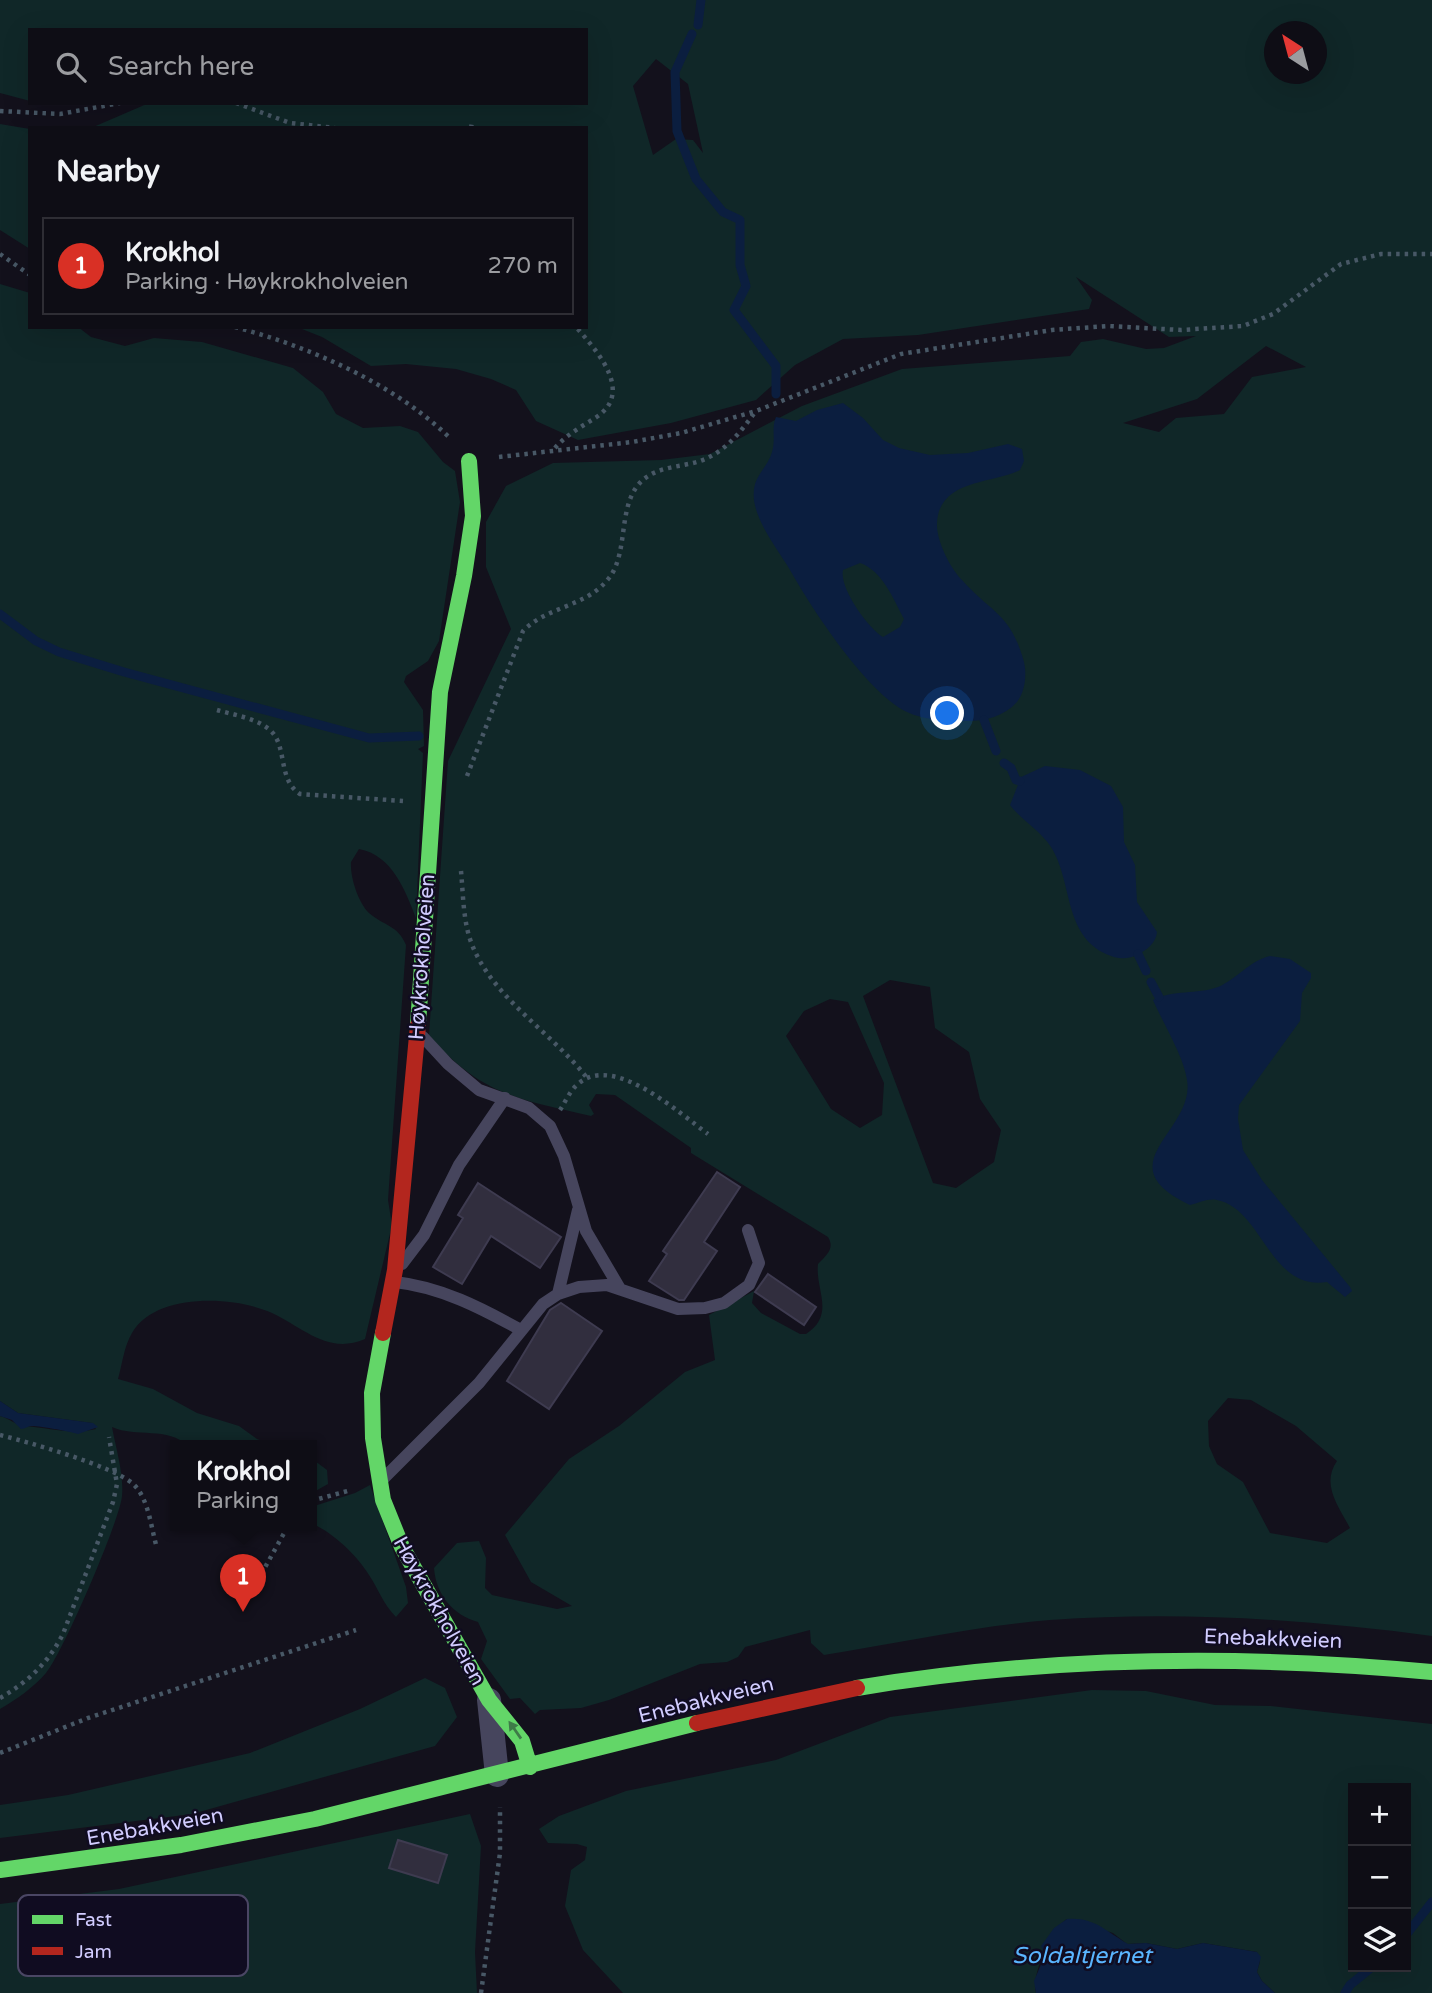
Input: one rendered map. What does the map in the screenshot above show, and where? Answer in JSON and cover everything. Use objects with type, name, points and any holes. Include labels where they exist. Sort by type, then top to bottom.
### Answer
[{"type":"main road","name":"Høykrokholveien","points":[[468,461],[473,497],[467,555],[444,658],[418,1032],[394,1276],[372,1393],[378,1478],[391,1523],[410,1565],[489,1700],[522,1741],[530,1767]]},
{"type":"main road","name":"Enebakkveien","points":[[0,1870],[189,1844],[346,1812],[715,1718],[887,1683],[996,1668],[1087,1661],[1202,1657],[1283,1659],[1432,1672]]},
{"type":"street","name":"Høykrokholveien","points":[[489,1700],[497,1775]]},
{"type":"lane","points":[[418,1032],[448,1064],[480,1090],[529,1108],[550,1126],[564,1156],[578,1210],[619,1287]]},
{"type":"lane","points":[[505,1098],[459,1164],[425,1235],[394,1276],[472,1303],[521,1330]]},
{"type":"lane","points":[[558,1294],[578,1210]]},
{"type":"lane","points":[[378,1478],[479,1383],[543,1304],[558,1294],[595,1285],[619,1287],[678,1309],[705,1308],[723,1303],[749,1285],[759,1263],[748,1230]]},
{"type":"path","points":[[0,111],[60,114],[109,105]]},
{"type":"path","points":[[241,105],[290,123],[317,126]]},
{"type":"path","points":[[0,254],[28,274]]},
{"type":"path","points":[[240,329],[347,369],[391,393],[447,435],[468,461],[632,442],[681,433],[756,411],[901,354],[1052,330],[1108,326],[1181,330],[1243,326],[1273,314],[1341,264],[1381,254],[1432,254]]},
{"type":"path","points":[[555,449],[561,441],[608,408],[614,396],[608,369],[578,329]]},
{"type":"path","points":[[465,784],[523,631],[534,622],[590,596],[609,578],[633,493],[642,480],[659,470],[711,455],[736,437],[756,411]]},
{"type":"path","points":[[218,710],[256,721],[272,731],[288,783],[300,794],[432,802]]},
{"type":"path","points":[[460,863],[469,934],[480,957],[503,991],[587,1078]]},
{"type":"path","points":[[550,1126],[573,1089],[587,1078],[608,1075],[636,1084],[708,1133]]},
{"type":"path","points":[[0,1435],[115,1473],[138,1490],[156,1548]]},
{"type":"path","points":[[0,1698],[18,1688],[53,1654],[113,1502],[115,1473],[109,1437]]},
{"type":"path","points":[[317,1499],[378,1478]]},
{"type":"path","points":[[253,1589],[285,1531]]},
{"type":"path","points":[[0,1754],[88,1718],[356,1630]]},
{"type":"path","points":[[481,1993],[502,1837],[497,1775]]},
{"type":"green space","points":[[0,0],[1432,0],[1432,1636],[1241,1618],[1098,1617],[994,1626],[824,1655],[811,1643],[810,1630],[745,1647],[738,1657],[727,1662],[700,1664],[609,1700],[581,1708],[540,1710],[535,1714],[520,1698],[510,1699],[481,1659],[487,1641],[478,1622],[461,1614],[447,1602],[438,1587],[434,1568],[457,1543],[479,1541],[486,1558],[485,1588],[492,1595],[557,1609],[572,1606],[531,1582],[505,1535],[569,1459],[619,1426],[685,1372],[715,1360],[709,1315],[754,1291],[752,1303],[761,1313],[800,1334],[806,1334],[815,1326],[822,1310],[818,1264],[831,1245],[828,1237],[691,1153],[691,1148],[615,1095],[596,1094],[589,1105],[594,1114],[591,1116],[522,1099],[484,1083],[466,1071],[429,1035],[448,761],[511,629],[486,567],[486,522],[506,486],[553,463],[661,460],[710,454],[802,406],[902,369],[1070,356],[1081,342],[1103,339],[1146,349],[1164,348],[1196,336],[1169,337],[1076,277],[1092,300],[1089,309],[918,335],[843,339],[795,365],[756,400],[671,423],[578,440],[536,421],[516,390],[491,379],[456,369],[406,364],[371,366],[322,337],[302,329],[588,329],[588,126],[96,126],[144,105],[588,105],[588,28],[28,28],[28,100],[0,93]],"holes":[[[656,59],[688,84],[703,153],[693,140],[676,139],[653,155],[633,86]],[[1266,346],[1306,367],[1252,377],[1224,414],[1176,418],[1159,432],[1123,423],[1197,399]],[[890,980],[930,987],[935,1028],[969,1052],[980,1099],[1001,1130],[994,1162],[956,1188],[933,1183],[863,996]],[[830,999],[848,1002],[884,1083],[882,1115],[860,1128],[831,1109],[786,1036],[804,1011]],[[1228,1398],[1251,1400],[1296,1426],[1337,1461],[1332,1470],[1331,1487],[1336,1503],[1350,1528],[1327,1543],[1270,1533],[1243,1482],[1217,1464],[1209,1446],[1208,1421]]]},
{"type":"green space","points":[[0,124],[28,129],[28,248],[0,230]]},
{"type":"green space","points":[[0,284],[28,292],[28,329],[81,329],[91,337],[125,346],[154,338],[202,342],[293,368],[323,392],[336,414],[363,428],[400,426],[418,432],[443,462],[455,471],[460,502],[439,641],[428,661],[406,676],[404,682],[423,710],[424,746],[418,749],[423,753],[416,918],[396,875],[380,858],[359,849],[351,862],[352,875],[361,903],[369,913],[399,933],[406,945],[388,1200],[392,1225],[365,1339],[352,1343],[328,1342],[256,1307],[218,1301],[177,1304],[159,1310],[143,1320],[129,1338],[118,1379],[153,1389],[197,1413],[239,1426],[260,1440],[180,1440],[161,1434],[131,1432],[112,1427],[121,1470],[122,1496],[101,1558],[77,1615],[46,1673],[36,1684],[0,1709],[0,1416],[22,1426],[70,1431],[96,1429],[92,1423],[18,1413],[0,1401]]},
{"type":"green space","points":[[317,1462],[327,1470],[328,1484],[317,1490]]},
{"type":"green space","points":[[370,1485],[406,1587],[408,1603],[396,1617],[358,1560],[335,1538],[317,1526],[317,1505],[355,1493]]},
{"type":"green space","points":[[425,1678],[445,1688],[457,1717],[435,1746],[192,1814],[0,1838],[0,1805],[68,1795],[250,1753],[360,1709]]},
{"type":"green space","points":[[1092,1690],[1146,1691],[1215,1705],[1271,1706],[1432,1724],[1432,1993],[1275,1993],[1257,1972],[1260,1961],[1257,1952],[1203,1943],[1177,1949],[1146,1943],[1127,1944],[1113,1933],[1067,1919],[1055,1932],[1039,1964],[1036,1993],[623,1993],[583,1950],[565,1906],[571,1870],[585,1860],[587,1847],[548,1843],[539,1829],[559,1816],[626,1791],[776,1760],[890,1717]]},
{"type":"green space","points":[[470,1814],[481,1846],[475,1952],[477,1993],[0,1993],[0,1904],[18,1902],[18,1976],[248,1976],[248,1895],[71,1895],[119,1889]]},
{"type":"water","points":[[843,403],[863,418],[883,440],[899,448],[930,455],[968,453],[1008,444],[1022,449],[1024,461],[1020,470],[957,491],[947,498],[940,509],[937,523],[941,545],[957,575],[1006,623],[1019,646],[1025,667],[1025,683],[1020,698],[1006,711],[992,718],[971,721],[934,720],[907,712],[891,702],[858,669],[800,587],[759,518],[755,506],[755,484],[772,452],[776,417],[796,421],[817,410]],"holes":[[[860,563],[868,567],[886,586],[904,619],[900,627],[883,637],[856,607],[843,578],[843,570]]]},
{"type":"water","points":[[1045,766],[1080,770],[1111,786],[1123,807],[1124,842],[1135,865],[1137,902],[1157,932],[1150,946],[1137,955],[1125,958],[1110,956],[1092,945],[1082,934],[1051,847],[1010,805],[1021,777]]},
{"type":"water","points":[[1270,956],[1290,959],[1311,973],[1311,978],[1302,993],[1300,1021],[1239,1105],[1238,1119],[1243,1150],[1262,1180],[1350,1287],[1352,1291],[1345,1297],[1327,1282],[1308,1281],[1292,1274],[1233,1206],[1217,1200],[1190,1205],[1165,1190],[1154,1175],[1153,1161],[1159,1146],[1179,1115],[1186,1098],[1187,1080],[1178,1051],[1153,1000],[1169,994],[1218,987]]},
{"type":"water","points":[[0,1401],[18,1413],[93,1423],[98,1427],[78,1434],[34,1426],[21,1429],[12,1420],[0,1416]]},
{"type":"water","name":"Soldaltjernet","points":[[1067,1919],[1093,1923],[1128,1944],[1146,1943],[1177,1949],[1203,1943],[1257,1952],[1261,1957],[1257,1972],[1275,1993],[1036,1993],[1034,1981],[1045,1955],[1041,1946],[1054,1928]]},
{"type":"building","points":[[717,1172],[740,1187],[704,1242],[717,1251],[684,1300],[679,1300],[649,1281],[667,1254],[663,1251]]},
{"type":"building","points":[[478,1183],[561,1237],[540,1268],[491,1236],[462,1284],[433,1267],[463,1218],[458,1215]]},
{"type":"building","points":[[768,1274],[816,1307],[804,1325],[755,1292]]},
{"type":"building","points":[[561,1303],[602,1331],[549,1409],[507,1381],[550,1310]]},
{"type":"building","points":[[398,1840],[447,1855],[438,1883],[389,1868]]},
{"type":"waterway","points":[[698,25],[701,0]]},
{"type":"waterway","points":[[692,34],[675,72],[677,131],[696,179],[723,212],[740,220],[740,265],[746,286],[734,310],[776,366],[776,394]]},
{"type":"waterway","points":[[0,614],[36,641],[59,652],[124,672],[369,738],[419,736]]},
{"type":"waterway","points":[[984,720],[996,751]]},
{"type":"waterway","points":[[1004,763],[1011,768],[1016,780],[1020,781]]},
{"type":"waterway","points":[[1138,954],[1146,971]]},
{"type":"waterway","points":[[1151,982],[1159,997]]},
{"type":"waterway","points":[[1411,1929],[1432,1902]]},
{"type":"waterway","points":[[1345,1993],[1366,1972]]},
{"type":"traffic: fast","points":[[418,1025],[440,692],[464,576],[473,516],[469,461]]},
{"type":"traffic: fast","points":[[383,1333],[372,1393],[373,1438],[383,1500],[402,1547],[489,1700],[522,1741],[530,1767]]},
{"type":"traffic: fast","points":[[857,1688],[1001,1669],[1144,1661],[1288,1662],[1432,1672]]},
{"type":"traffic: fast","points":[[0,1870],[181,1845],[315,1819],[697,1723]]},
{"type":"traffic: jam","points":[[383,1333],[395,1270],[418,1025]]},
{"type":"traffic: jam","points":[[697,1723],[857,1688]]},
{"type":"place","name":"Krokhol","points":[[243,1612]]}]
